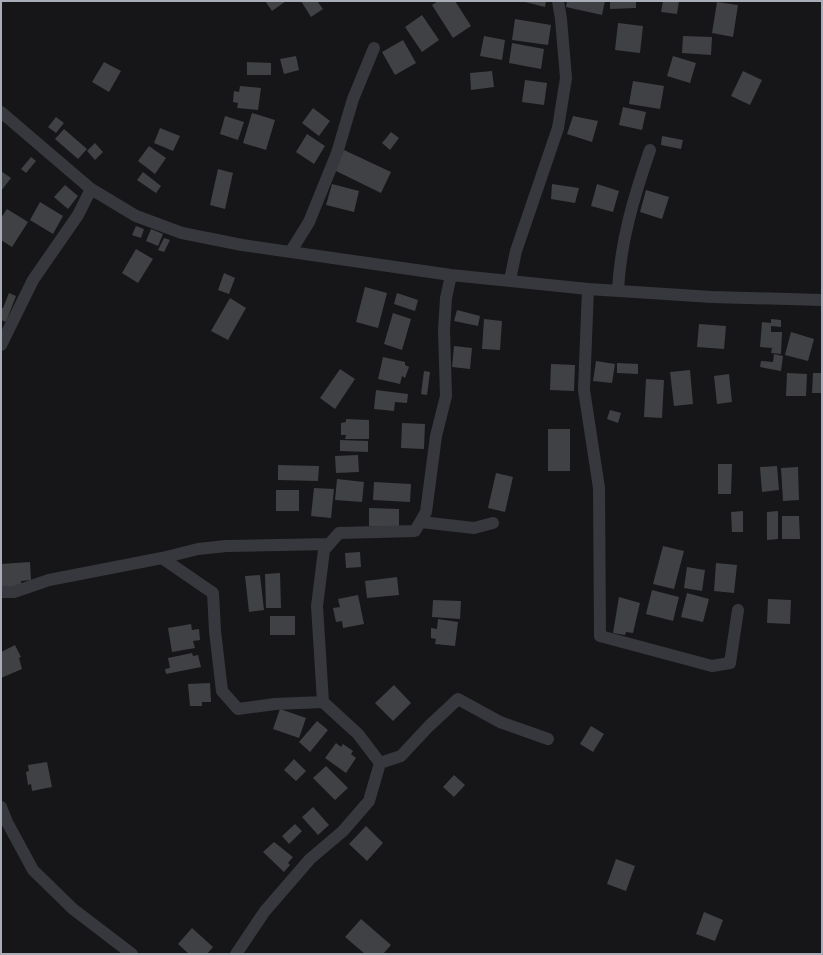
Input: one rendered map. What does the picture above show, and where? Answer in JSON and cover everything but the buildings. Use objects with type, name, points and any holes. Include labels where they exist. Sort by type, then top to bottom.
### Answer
[{"type":"street","points":[[510,280],[516,251],[558,128],[566,78],[558,1]]},
{"type":"street","points":[[291,252],[308,222],[334,160],[353,99],[374,48]]},
{"type":"street","points":[[1,112],[91,189],[136,216],[182,233],[242,245],[451,275],[588,289],[712,297],[822,300]]},
{"type":"street","points":[[618,291],[619,269],[633,201],[650,150]]},
{"type":"street","points":[[1,345],[33,280],[78,215],[91,189]]},
{"type":"street","points":[[380,763],[358,734],[323,702],[317,606],[324,550],[339,533],[416,531],[426,512],[436,436],[446,396],[444,330],[446,298],[451,275]]},
{"type":"street","points":[[588,289],[584,390],[599,488],[600,636],[712,666],[730,663],[738,610]]},
{"type":"street","points":[[421,522],[474,528],[493,523]]},
{"type":"street","points":[[1,592],[14,592],[49,580],[162,558],[198,549],[226,546],[329,544]]},
{"type":"street","points":[[162,558],[214,592],[215,631],[222,692],[238,709],[275,704],[323,702]]},
{"type":"street","points":[[380,763],[401,756],[429,726],[458,699],[500,722],[548,739]]},
{"type":"street","points":[[236,954],[265,911],[310,859],[343,830],[369,801],[380,763]]},
{"type":"street","points":[[1,807],[6,822],[33,870],[73,909],[132,954]]}]
